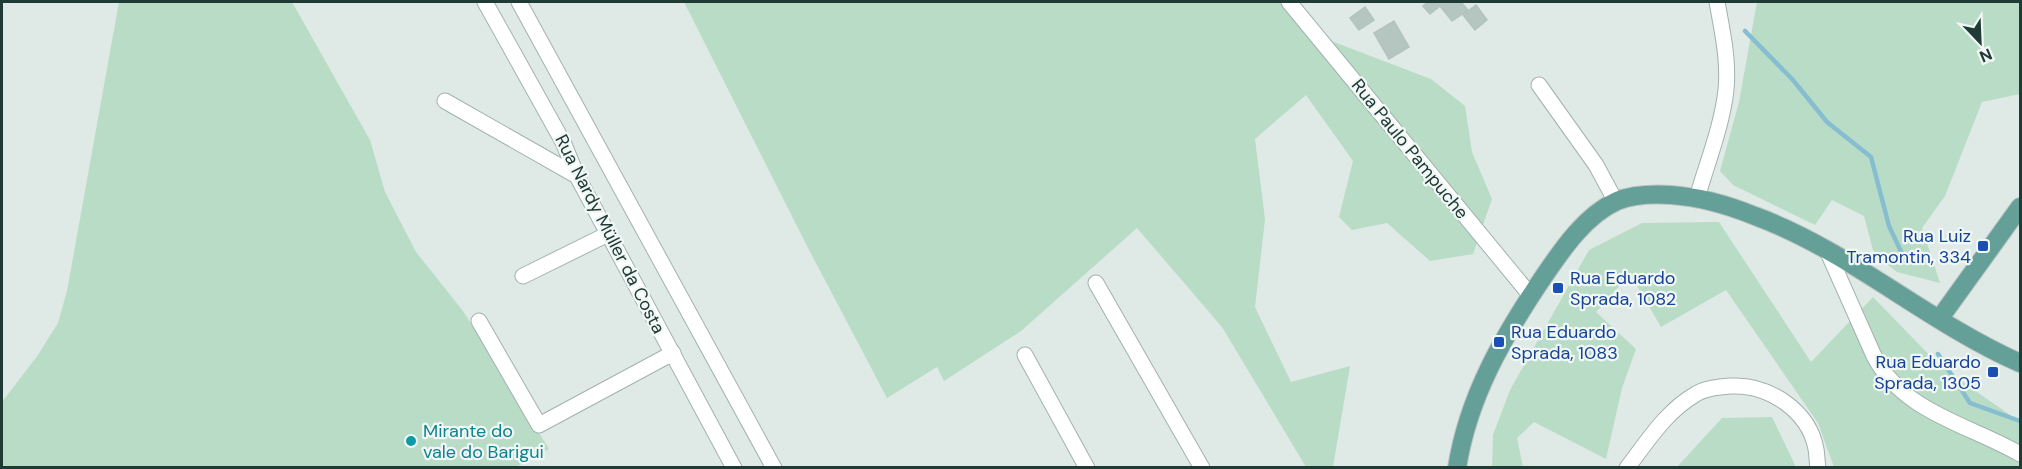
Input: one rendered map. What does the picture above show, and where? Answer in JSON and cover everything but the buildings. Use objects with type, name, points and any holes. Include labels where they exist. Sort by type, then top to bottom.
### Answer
[{"type":"main road","points":[[1457,468],[1469,415],[1478,391],[1508,332],[1575,236],[1604,209],[1629,197],[1663,195],[1697,198],[1768,220],[1826,249],[1987,346],[2020,363]]},
{"type":"main road","points":[[1940,318],[2020,207]]},
{"type":"street","name":"Rua Nardy Müller da Costa","points":[[485,2],[563,142],[577,176],[734,468]]},
{"type":"street","points":[[519,2],[774,468]]},
{"type":"street","name":"Rua Paulo Pampuche","points":[[1288,2],[1531,296]]},
{"type":"street","points":[[1697,198],[1726,89],[1726,56],[1717,2]]},
{"type":"street","points":[[1539,85],[1596,165],[1616,202]]},
{"type":"street","points":[[445,101],[577,176]]},
{"type":"street","points":[[523,276],[608,234]]},
{"type":"street","points":[[1826,249],[1882,372],[1897,388],[1915,402],[2020,454]]},
{"type":"street","points":[[1096,283],[1202,468]]},
{"type":"street","points":[[479,321],[539,425],[673,354]]},
{"type":"street","points":[[1025,355],[1087,468]]},
{"type":"street","points":[[1627,468],[1668,415],[1682,403],[1698,393],[1717,387],[1736,386],[1756,388],[1780,398],[1796,411],[1816,447],[1818,468]]},
{"type":"green space","points":[[119,2],[292,2],[370,140],[385,192],[416,252],[463,311],[549,449],[514,468],[2,467],[2,402],[38,355],[58,323],[67,291]]},
{"type":"green space","points":[[684,2],[1289,2],[1326,39],[1431,79],[1465,106],[1472,152],[1492,199],[1473,254],[1430,261],[1387,223],[1352,230],[1339,217],[1353,161],[1306,95],[1255,139],[1265,219],[1255,307],[1291,382],[1350,366],[1333,467],[1306,467],[1222,327],[1137,228],[1021,331],[944,381],[937,367],[887,398],[806,244]]},
{"type":"green space","points":[[1757,2],[2020,2],[2020,94],[1982,102],[1945,196],[1922,228],[1940,283],[1897,272],[1874,254],[1864,216],[1832,200],[1815,225],[1733,185],[1720,171],[1739,102]]},
{"type":"green space","points":[[1719,222],[1811,362],[1873,297],[1940,366],[2020,422],[2020,467],[1834,467],[1818,423],[1726,290],[1661,327],[1630,274],[1596,312],[1636,349],[1622,388],[1606,459],[1534,422],[1517,438],[1523,467],[1492,468],[1493,435],[1510,390],[1589,250],[1642,223]]},
{"type":"green space","points":[[1772,417],[1796,467],[1677,467],[1722,418]]},
{"type":"waterway","points":[[1745,31],[1793,80],[1827,122],[1871,157],[1889,226],[1905,260]]},
{"type":"waterway","points":[[1938,354],[1970,403],[2020,421]]},
{"type":"place","name":"Rua Luiz Tramontin, 334","points":[[1983,246]]},
{"type":"place","name":"Rua Eduardo Sprada, 1082","points":[[1558,288]]},
{"type":"place","name":"Rua Eduardo Sprada, 1083","points":[[1499,342]]},
{"type":"place","name":"Rua Eduardo Sprada, 1305","points":[[1993,372]]},
{"type":"place","name":"Mirante do vale do Barigui","points":[[411,441]]}]
